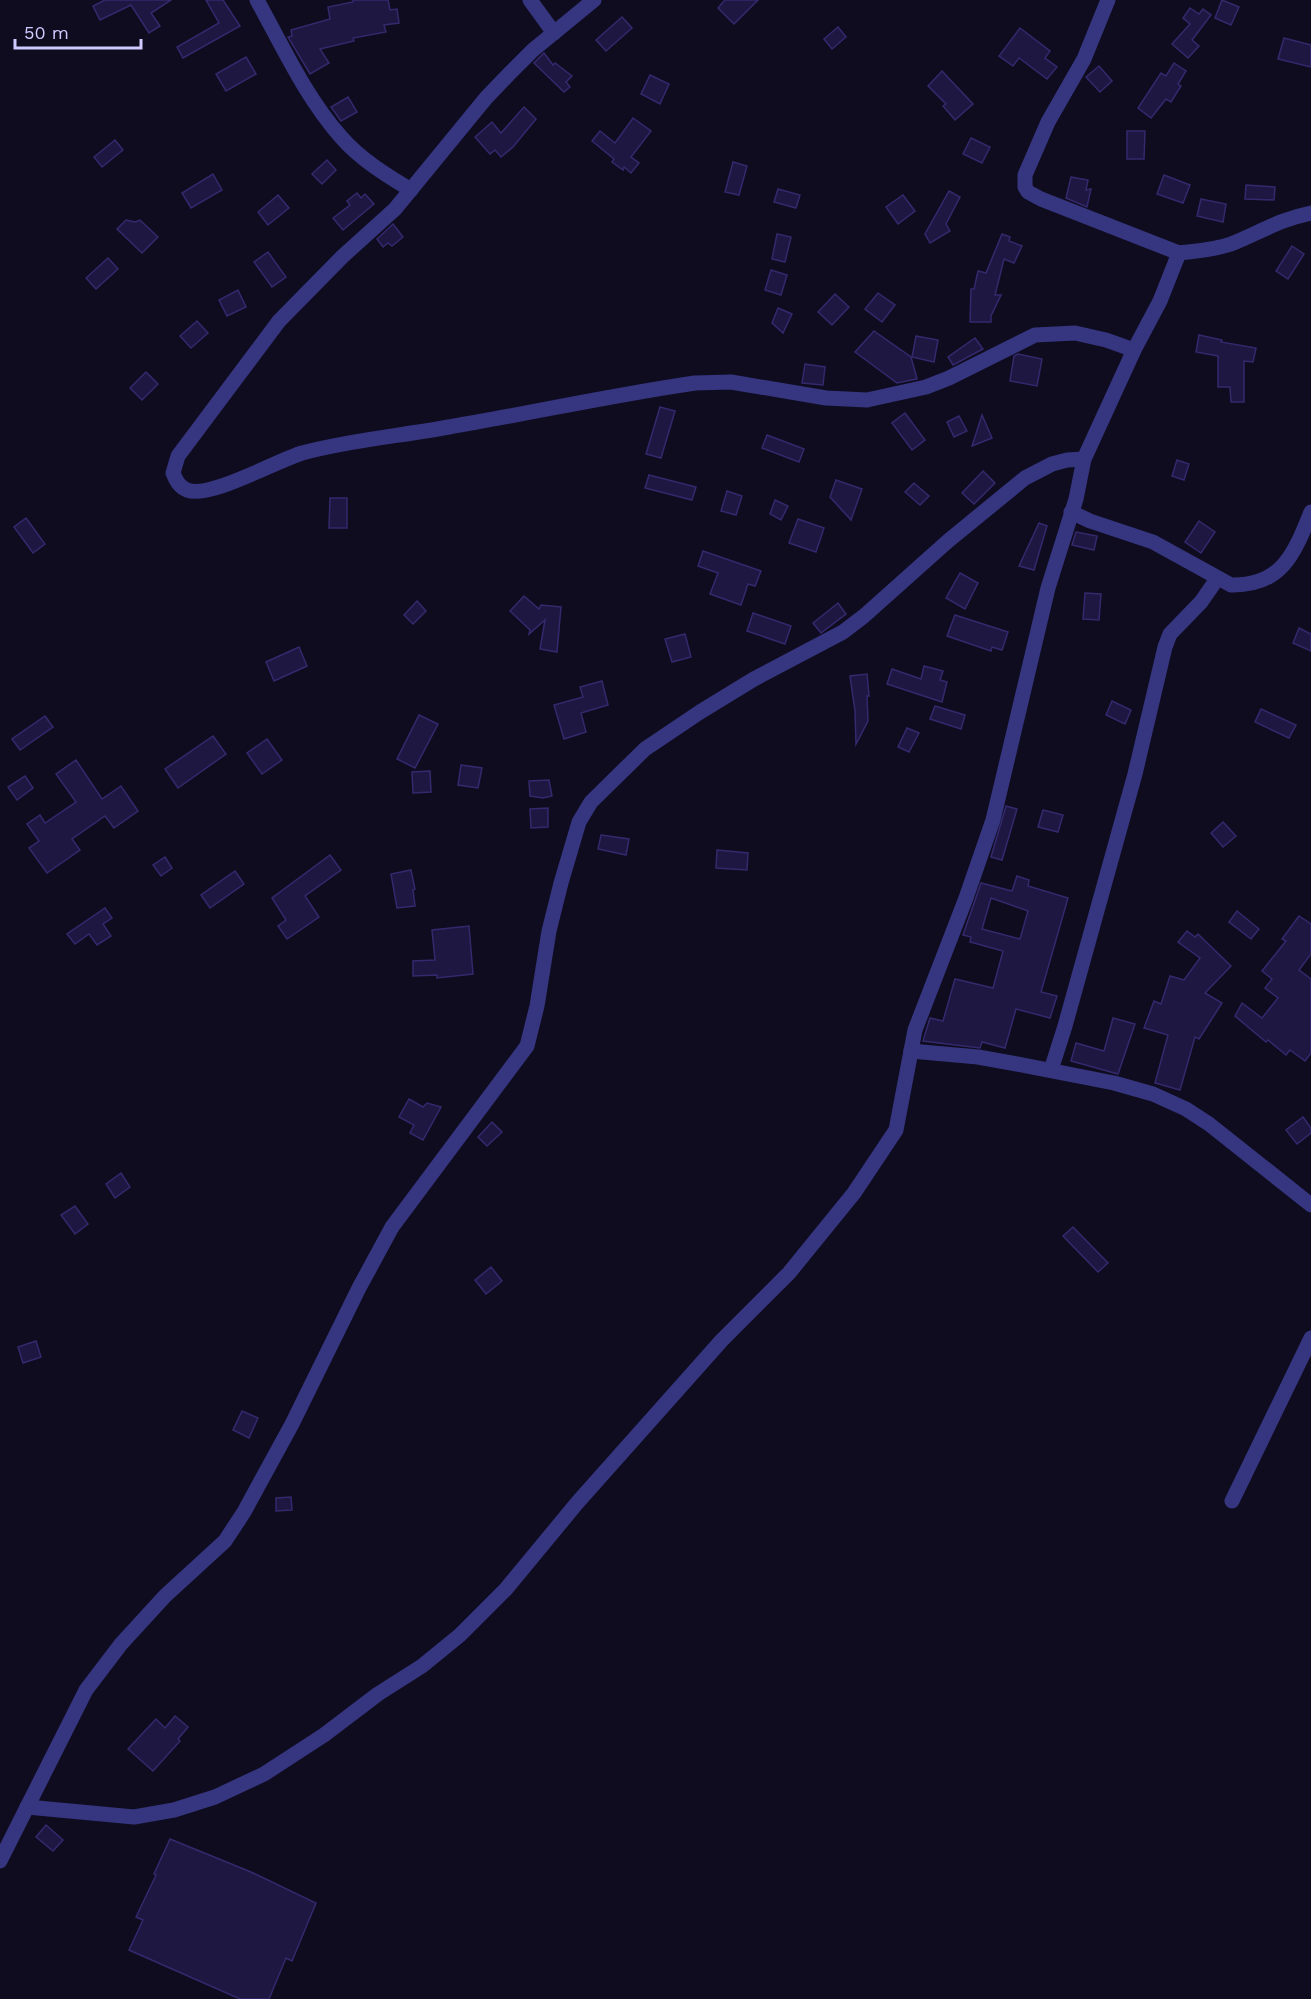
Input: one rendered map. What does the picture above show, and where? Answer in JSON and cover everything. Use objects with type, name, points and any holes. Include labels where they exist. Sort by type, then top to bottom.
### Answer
[{"type":"street","points":[[257,0],[290,64],[342,138],[388,176],[411,190]]},
{"type":"street","points":[[530,0],[554,33]]},
{"type":"street","points":[[594,0],[554,33],[486,98],[395,209],[343,256],[267,334],[178,456],[173,473],[181,487],[195,492],[217,488],[278,461],[335,445],[446,428],[687,384],[731,382],[826,398],[867,400],[926,387],[1035,335],[1075,333],[1106,340],[1134,350]]},
{"type":"street","points":[[1108,0],[1084,59],[1048,122],[1028,166],[1025,175],[1025,187],[1028,192],[1179,253],[1230,244],[1279,222],[1311,213]]},
{"type":"street","points":[[27,1807],[134,1817],[174,1810],[215,1797],[264,1774],[422,1666],[460,1635],[506,1589],[576,1503],[722,1340],[789,1273],[854,1193],[896,1130],[915,1030],[993,820],[1048,588],[1084,459],[1134,350],[1160,301],[1179,253]]},
{"type":"street","points":[[0,1861],[86,1690],[121,1644],[165,1596],[225,1541],[244,1512],[292,1424],[392,1227],[527,1046],[536,1014],[549,932],[561,884],[579,822],[591,802],[645,749],[681,724],[754,678],[843,632],[1025,478],[1052,464],[1084,459]]},
{"type":"street","points":[[1071,512],[1090,521],[1153,542],[1231,585],[1244,585],[1279,572],[1296,545],[1311,512]]},
{"type":"street","points":[[1050,1070],[1065,1026],[1136,774],[1165,647],[1170,634],[1179,622],[1201,602],[1217,579]]},
{"type":"street","points":[[911,1051],[978,1058],[1050,1070],[1114,1083],[1153,1094],[1186,1109],[1209,1124],[1311,1205]]},
{"type":"street","points":[[1232,1501],[1254,1460],[1311,1338]]},
{"type":"building","points":[[105,0],[171,0],[151,13],[160,26],[149,33],[131,5],[100,20],[93,6]]},
{"type":"building","points":[[206,0],[223,0],[240,26],[183,58],[177,47],[219,23]]},
{"type":"building","points":[[353,0],[388,0],[390,10],[397,9],[399,23],[384,25],[386,32],[353,38],[354,41],[320,49],[329,63],[310,74],[288,37],[292,36],[291,30],[330,19],[328,7],[353,2]]},
{"type":"building","points":[[725,0],[758,0],[734,24],[718,8]]},
{"type":"building","points":[[1222,0],[1239,7],[1231,25],[1215,18]]},
{"type":"building","points":[[1190,8],[1199,14],[1203,9],[1211,15],[1192,40],[1199,46],[1188,58],[1172,44],[1190,24],[1183,18]]},
{"type":"building","points":[[622,17],[632,28],[606,51],[596,40]]},
{"type":"building","points":[[838,27],[846,37],[832,49],[824,39]]},
{"type":"building","points":[[1020,28],[1050,51],[1045,58],[1057,67],[1047,79],[1019,58],[1013,66],[999,56]]},
{"type":"building","points":[[1284,38],[1311,45],[1311,67],[1278,59]]},
{"type":"building","points":[[544,53],[553,65],[555,63],[572,76],[566,82],[570,87],[564,92],[534,63]]},
{"type":"building","points":[[246,57],[256,74],[226,91],[216,74]]},
{"type":"building","points":[[1174,63],[1186,71],[1178,84],[1181,86],[1171,102],[1166,99],[1151,118],[1138,108],[1161,73],[1166,76]]},
{"type":"building","points":[[1099,66],[1112,81],[1100,92],[1086,77]]},
{"type":"building","points":[[942,71],[973,104],[955,120],[943,106],[946,104],[928,86]]},
{"type":"building","points":[[650,75],[669,84],[660,104],[641,94]]},
{"type":"building","points":[[348,97],[357,112],[341,121],[331,107]]},
{"type":"building","points":[[524,107],[536,119],[513,147],[501,157],[495,150],[490,154],[475,137],[492,122],[501,133]]},
{"type":"building","points":[[633,118],[651,131],[631,157],[639,163],[631,173],[612,162],[614,159],[592,141],[600,131],[615,143]]},
{"type":"building","points":[[1127,131],[1145,131],[1144,159],[1127,159]]},
{"type":"building","points":[[971,138],[990,147],[982,163],[963,154]]},
{"type":"building","points":[[115,140],[123,150],[102,167],[94,157]]},
{"type":"building","points":[[327,160],[336,170],[322,184],[312,174]]},
{"type":"building","points":[[733,162],[747,166],[739,195],[725,192]]},
{"type":"building","points":[[213,174],[222,190],[191,208],[182,193]]},
{"type":"building","points":[[1164,175],[1190,185],[1183,203],[1157,194]]},
{"type":"building","points":[[1071,177],[1088,180],[1086,190],[1091,189],[1087,207],[1066,198]]},
{"type":"building","points":[[1246,185],[1275,187],[1274,200],[1245,199]]},
{"type":"building","points":[[778,189],[800,195],[796,208],[774,202]]},
{"type":"building","points":[[949,191],[960,197],[946,224],[950,231],[930,243],[925,234]]},
{"type":"building","points":[[357,193],[361,198],[365,194],[374,204],[343,230],[333,218],[350,205],[347,201]]},
{"type":"building","points":[[278,195],[289,208],[268,225],[258,212]]},
{"type":"building","points":[[903,195],[915,211],[898,224],[886,207]]},
{"type":"building","points":[[1201,199],[1226,204],[1223,222],[1197,216]]},
{"type":"building","points":[[126,220],[135,222],[140,220],[158,237],[142,253],[117,229]]},
{"type":"building","points":[[393,224],[403,237],[392,246],[388,243],[383,247],[377,239]]},
{"type":"building","points":[[777,234],[791,237],[785,262],[772,259]]},
{"type":"building","points":[[1002,234],[1010,237],[1009,241],[1022,246],[1014,263],[1004,259],[995,295],[1001,295],[991,316],[991,322],[970,322],[971,289],[974,289],[978,271],[986,273]]},
{"type":"building","points":[[1292,246],[1304,254],[1288,279],[1276,271]]},
{"type":"building","points":[[268,252],[286,277],[272,287],[254,262]]},
{"type":"building","points":[[108,258],[118,269],[96,289],[86,278]]},
{"type":"building","points":[[771,270],[787,275],[781,295],[765,290]]},
{"type":"building","points":[[238,290],[246,307],[227,316],[219,300]]},
{"type":"building","points":[[878,293],[895,305],[882,322],[865,309]]},
{"type":"building","points":[[835,294],[849,307],[832,325],[818,312]]},
{"type":"building","points":[[778,308],[792,314],[783,333],[772,323]]},
{"type":"building","points":[[197,321],[208,333],[191,348],[180,336]]},
{"type":"building","points":[[874,331],[911,357],[917,379],[897,383],[855,352]]},
{"type":"building","points":[[1199,335],[1222,340],[1221,342],[1256,348],[1253,362],[1244,361],[1244,402],[1231,402],[1230,387],[1218,387],[1218,356],[1196,352]]},
{"type":"building","points":[[916,336],[938,340],[934,362],[912,357]]},
{"type":"building","points":[[975,338],[983,349],[953,365],[948,357]]},
{"type":"building","points":[[1018,354],[1042,359],[1037,386],[1010,381],[1014,356]]},
{"type":"building","points":[[805,364],[825,367],[823,385],[802,383]]},
{"type":"building","points":[[146,372],[158,384],[142,400],[130,388]]},
{"type":"building","points":[[660,407],[675,411],[661,458],[646,454]]},
{"type":"building","points":[[905,413],[925,440],[912,450],[892,423]]},
{"type":"building","points":[[982,415],[992,438],[972,446]]},
{"type":"building","points":[[959,416],[967,431],[954,437],[947,422]]},
{"type":"building","points":[[767,435],[804,449],[799,462],[762,448]]},
{"type":"building","points":[[1177,460],[1189,464],[1184,480],[1172,476]]},
{"type":"building","points":[[983,471],[995,483],[974,504],[962,493]]},
{"type":"building","points":[[649,475],[696,487],[692,500],[645,488]]},
{"type":"building","points":[[836,480],[862,489],[851,520],[830,497]]},
{"type":"building","points":[[914,483],[929,496],[920,505],[905,492]]},
{"type":"building","points":[[727,491],[742,496],[736,515],[721,511]]},
{"type":"building","points":[[330,498],[347,498],[347,528],[329,528]]},
{"type":"building","points":[[775,500],[788,506],[781,520],[770,514]]},
{"type":"building","points":[[26,518],[45,544],[33,553],[14,527]]},
{"type":"building","points":[[798,519],[824,528],[816,552],[789,543]]},
{"type":"building","points":[[1199,521],[1215,532],[1201,553],[1185,542]]},
{"type":"building","points":[[1039,523],[1047,526],[1034,570],[1019,566]]},
{"type":"building","points":[[1076,532],[1097,536],[1094,550],[1072,545]]},
{"type":"building","points":[[703,551],[761,571],[755,586],[748,584],[741,605],[710,594],[718,573],[698,566]]},
{"type":"building","points":[[960,573],[978,583],[965,609],[946,598]]},
{"type":"building","points":[[1085,593],[1101,594],[1099,620],[1083,619]]},
{"type":"building","points":[[524,596],[539,609],[541,605],[561,607],[557,652],[540,649],[545,620],[529,634],[530,630],[510,611]]},
{"type":"building","points":[[417,601],[426,611],[413,624],[404,615]]},
{"type":"building","points":[[838,603],[846,614],[821,633],[813,623]]},
{"type":"building","points":[[753,613],[791,626],[785,644],[747,631]]},
{"type":"building","points":[[955,615],[1008,632],[1002,650],[992,647],[991,651],[947,636]]},
{"type":"building","points":[[1299,628],[1311,634],[1311,651],[1293,643]]},
{"type":"building","points":[[685,634],[691,657],[672,662],[665,639]]},
{"type":"building","points":[[299,647],[307,666],[274,681],[266,662]]},
{"type":"building","points":[[924,666],[943,671],[940,680],[947,682],[942,702],[887,684],[892,669],[921,679]]},
{"type":"building","points":[[867,674],[868,721],[856,744],[855,711],[850,676]]},
{"type":"building","points":[[602,681],[608,705],[581,713],[586,732],[564,739],[554,705],[583,697],[580,687]]},
{"type":"building","points":[[1112,701],[1131,710],[1125,724],[1106,715]]},
{"type":"building","points":[[935,706],[965,715],[961,729],[930,719]]},
{"type":"building","points":[[1261,709],[1296,725],[1289,738],[1255,722]]},
{"type":"building","points":[[419,715],[438,724],[415,768],[397,759]]},
{"type":"building","points":[[45,716],[53,727],[20,750],[12,739]]},
{"type":"building","points":[[907,728],[919,733],[909,752],[898,747]]},
{"type":"building","points":[[213,736],[226,754],[178,788],[165,769]]},
{"type":"building","points":[[267,739],[282,760],[262,774],[247,753]]},
{"type":"building","points":[[76,760],[102,799],[121,786],[138,811],[114,828],[105,816],[72,839],[80,850],[47,873],[29,848],[39,841],[27,824],[40,815],[45,823],[76,802],[56,774]]},
{"type":"building","points":[[461,765],[482,768],[478,788],[458,785]]},
{"type":"building","points":[[430,771],[431,792],[413,793],[412,772]]},
{"type":"building","points":[[25,776],[33,788],[17,800],[8,787]]},
{"type":"building","points":[[549,780],[552,796],[543,798],[530,796],[529,781]]},
{"type":"building","points":[[1006,806],[1017,809],[1002,860],[991,857]]},
{"type":"building","points":[[548,808],[548,827],[531,828],[530,809]]},
{"type":"building","points":[[1043,810],[1063,815],[1058,832],[1038,827]]},
{"type":"building","points":[[1223,822],[1236,836],[1223,847],[1211,833]]},
{"type":"building","points":[[601,835],[629,839],[626,855],[598,849]]},
{"type":"building","points":[[717,850],[748,853],[747,870],[716,868]]},
{"type":"building","points":[[330,855],[341,870],[305,896],[319,917],[287,939],[278,926],[286,920],[272,898]]},
{"type":"building","points":[[165,857],[172,868],[161,876],[153,865]]},
{"type":"building","points":[[411,870],[415,889],[413,890],[415,906],[397,908],[391,874]]},
{"type":"building","points":[[235,871],[244,884],[210,908],[201,895]]},
{"type":"building","points":[[1017,876],[1029,880],[1028,886],[1068,898],[1041,992],[1057,996],[1050,1018],[1016,1009],[1005,1048],[982,1042],[980,1048],[923,1041],[930,1018],[943,1021],[955,979],[993,988],[1003,951],[970,942],[971,937],[963,935],[981,883],[1012,891]],"holes":[[[991,898],[1028,911],[1020,939],[982,929]]]},
{"type":"building","points":[[105,908],[112,918],[103,924],[111,936],[97,945],[89,934],[75,944],[67,934]]},
{"type":"building","points":[[1237,911],[1259,929],[1251,939],[1229,922]]},
{"type":"building","points":[[1299,916],[1311,924],[1311,954],[1299,970],[1311,979],[1311,1053],[1305,1061],[1290,1050],[1286,1055],[1268,1040],[1266,1042],[1235,1016],[1242,1003],[1262,1018],[1278,998],[1265,988],[1272,979],[1262,971],[1286,941],[1282,939]]},
{"type":"building","points":[[469,926],[473,974],[437,978],[437,975],[413,976],[413,961],[435,960],[432,930]]},
{"type":"building","points":[[1187,931],[1195,937],[1198,934],[1231,966],[1205,993],[1222,1003],[1199,1039],[1195,1037],[1180,1090],[1155,1083],[1168,1035],[1144,1028],[1154,1001],[1161,1004],[1170,976],[1184,980],[1200,958],[1178,942]]},
{"type":"building","points":[[1113,1018],[1135,1024],[1118,1074],[1071,1061],[1076,1043],[1104,1051]]},
{"type":"building","points":[[409,1099],[423,1107],[427,1103],[441,1107],[423,1140],[410,1133],[414,1125],[399,1117]]},
{"type":"building","points":[[1303,1117],[1311,1128],[1311,1133],[1297,1144],[1286,1130]]},
{"type":"building","points":[[492,1122],[502,1132],[487,1146],[478,1137]]},
{"type":"building","points":[[121,1173],[130,1187],[115,1198],[106,1184]]},
{"type":"building","points":[[75,1206],[88,1224],[75,1234],[61,1215]]},
{"type":"building","points":[[1073,1227],[1108,1263],[1098,1272],[1063,1236]]},
{"type":"building","points":[[491,1267],[502,1281],[486,1294],[475,1280]]},
{"type":"building","points":[[36,1341],[41,1357],[23,1363],[18,1347]]},
{"type":"building","points":[[242,1411],[258,1418],[249,1438],[233,1430]]},
{"type":"building","points":[[291,1497],[292,1510],[276,1511],[276,1498]]},
{"type":"building","points":[[175,1716],[188,1727],[178,1739],[180,1741],[153,1771],[128,1749],[156,1719],[165,1728]]},
{"type":"building","points":[[46,1825],[63,1840],[53,1851],[36,1837]]},
{"type":"building","points":[[170,1839],[251,1872],[316,1903],[292,1961],[286,1958],[269,1999],[240,1999],[129,1950],[143,1920],[136,1917]]}]
